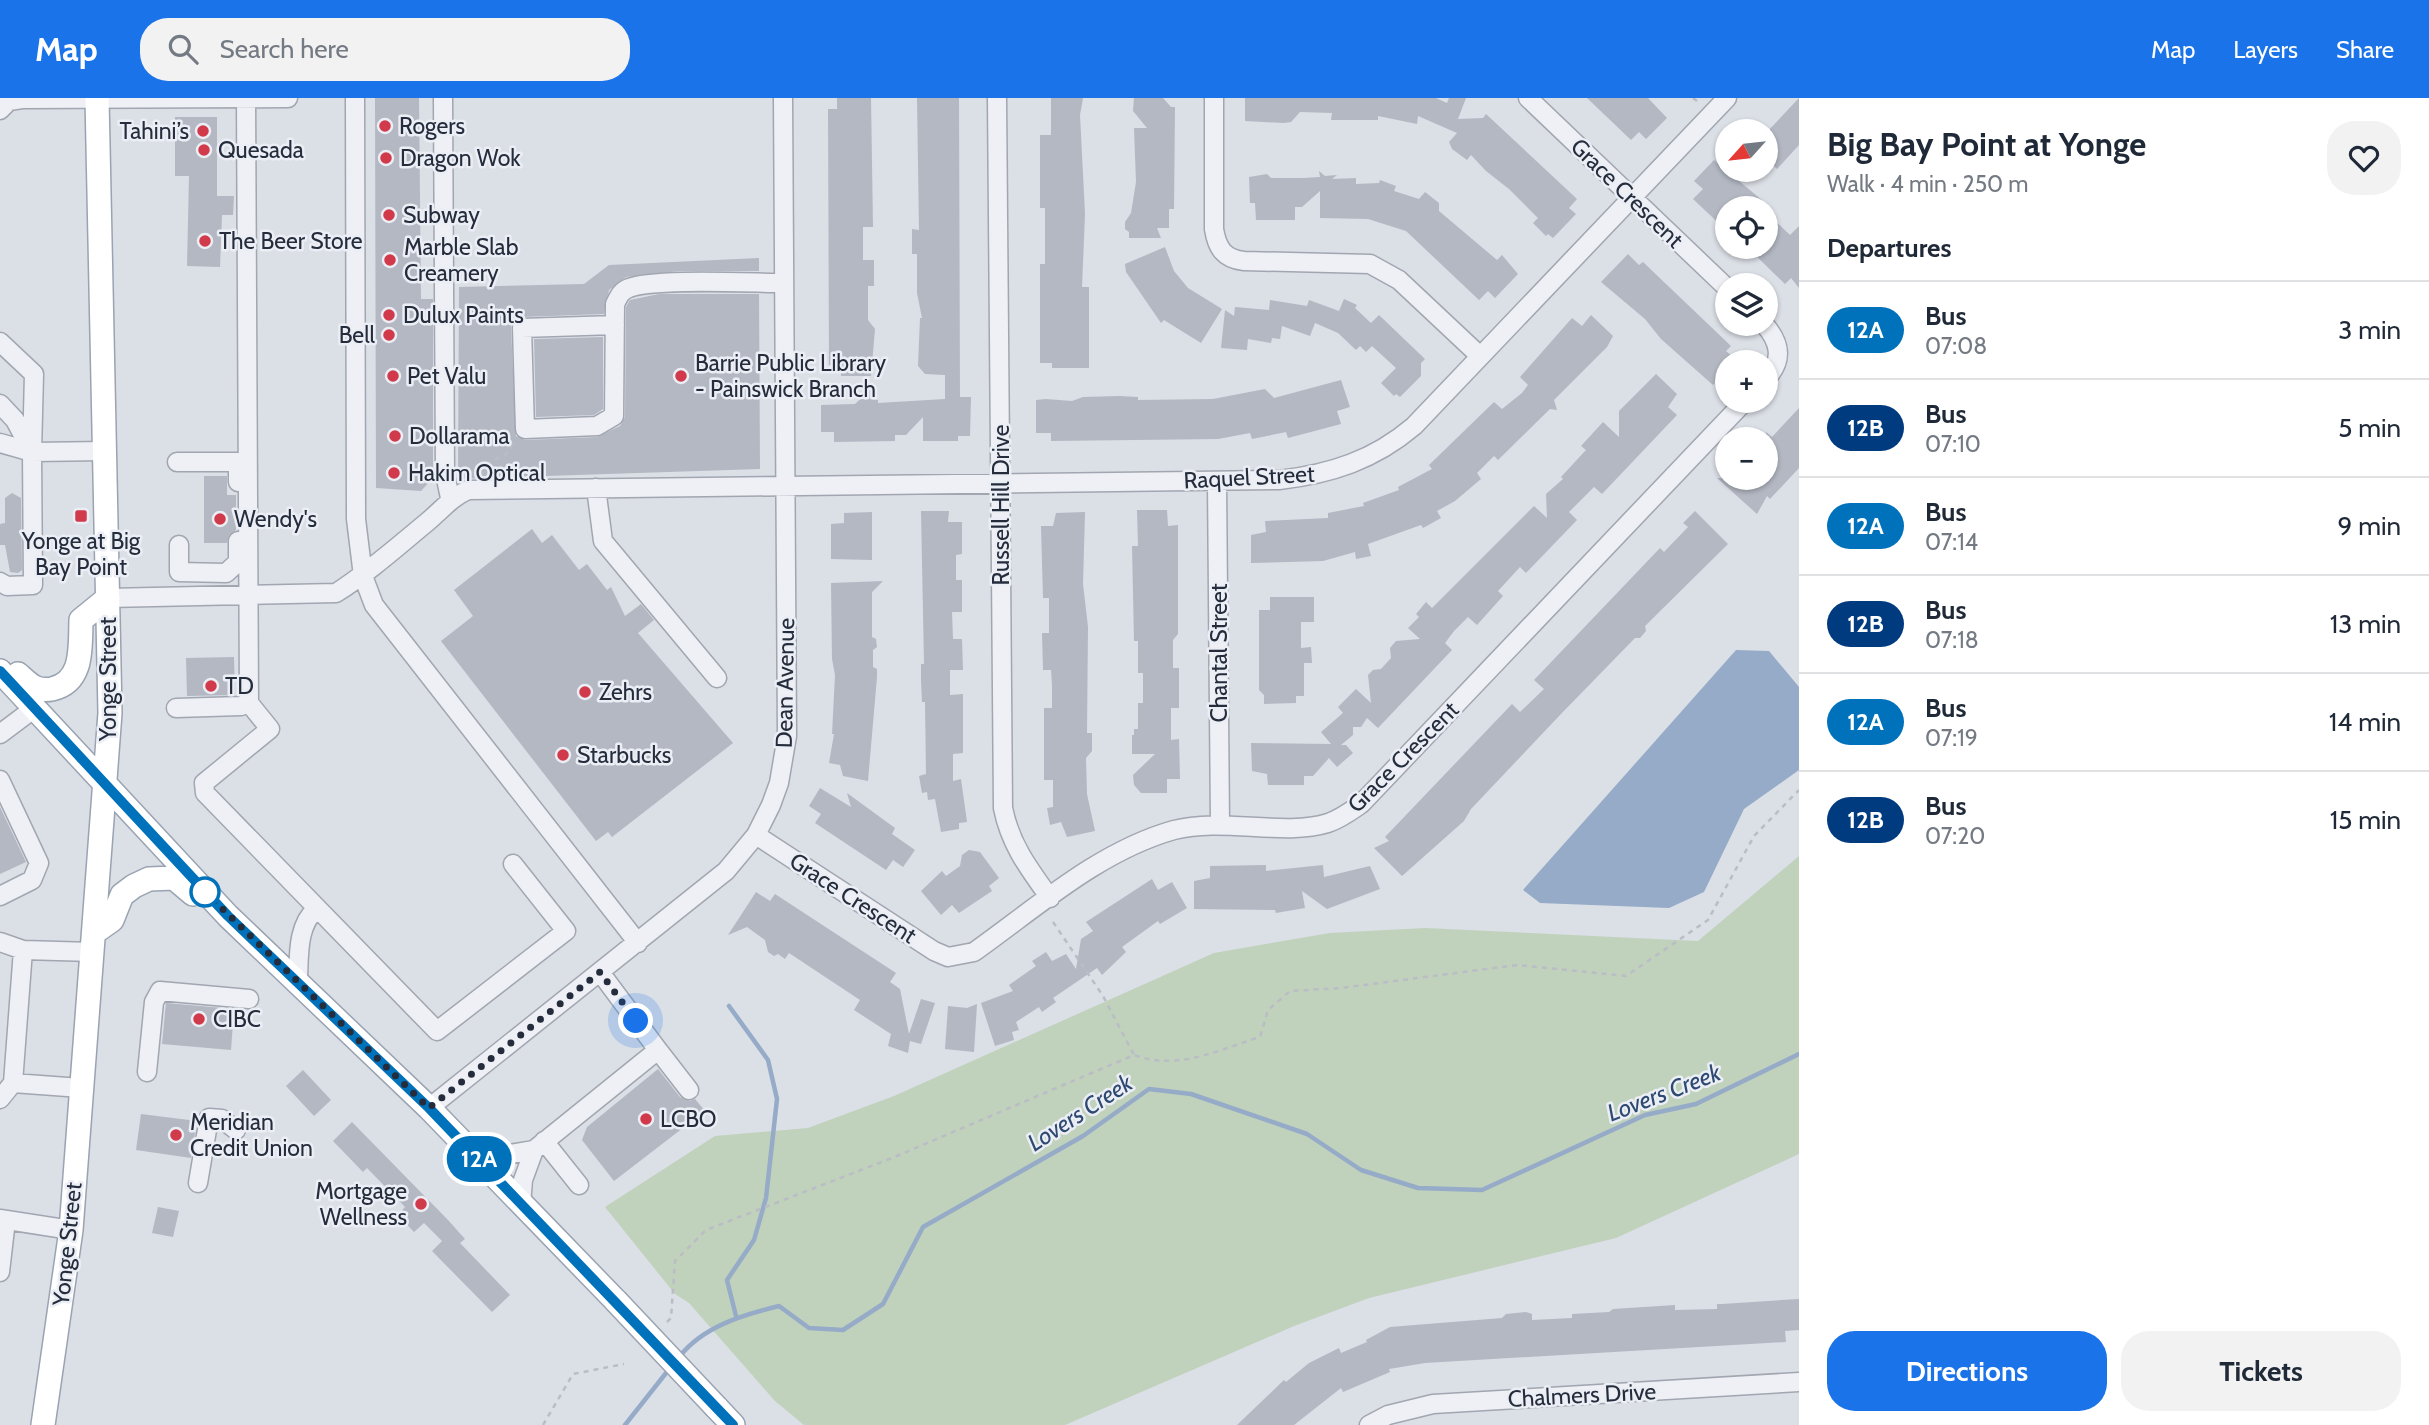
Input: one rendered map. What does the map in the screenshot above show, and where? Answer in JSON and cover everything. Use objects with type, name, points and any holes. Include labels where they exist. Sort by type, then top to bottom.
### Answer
[{"type":"main road","name":"Yonge Street","points":[[43,1425],[71,1230],[110,713],[97,98]]},
{"type":"main road","points":[[0,663],[10,667],[36,689],[44,691],[63,685],[72,678],[79,662],[81,620],[108,598]]},
{"type":"main road","points":[[0,671],[228,916],[429,1108],[733,1425]]},
{"type":"main road","points":[[94,942],[113,920],[122,895],[149,879],[165,877],[184,884],[205,906],[228,916]]},
{"type":"street","points":[[0,110],[9,101],[22,99],[288,98]]},
{"type":"street","points":[[355,98],[356,519],[363,576],[374,605],[638,943]]},
{"type":"street","points":[[108,598],[336,593],[363,576],[433,517],[448,491],[443,98]]},
{"type":"street","name":"Dean Avenue","points":[[429,1108],[711,886],[756,835],[779,783],[787,736],[783,98]]},
{"type":"street","name":"Russell Hill Drive","points":[[997,98],[1003,808],[1008,832],[1019,856],[1050,898]]},
{"type":"street","points":[[1214,98],[1214,229],[1216,242],[1223,253],[1232,260],[1244,261],[1370,264],[1399,280],[1480,356]]},
{"type":"street","name":"Grace Crescent","points":[[1528,98],[1715,277]]},
{"type":"street","name":"Raquel Street","points":[[448,491],[1217,481],[1307,477],[1355,463],[1376,453],[1414,426],[1727,98]]},
{"type":"street","points":[[246,99],[248,703],[270,729],[204,783],[205,793],[438,1031],[566,931],[513,864]]},
{"type":"street","points":[[615,325],[522,328],[524,429],[597,426],[614,416],[615,325],[619,295],[638,285],[784,283]]},
{"type":"street","points":[[1774,336],[1779,349],[1778,356]]},
{"type":"street","points":[[0,342],[34,374],[33,584],[7,586],[0,582]]},
{"type":"street","points":[[0,404],[15,420],[32,452]]},
{"type":"street","name":"Grace Crescent","points":[[756,835],[947,957],[974,952],[1128,845],[1177,830],[1220,825],[1314,826],[1328,823],[1361,804],[1734,413]]},
{"type":"street","points":[[0,443],[32,452],[105,451]]},
{"type":"street","points":[[177,462],[238,462],[238,562],[226,573],[179,572],[178,545]]},
{"type":"street","name":"Chantal Street","points":[[1217,481],[1220,825]]},
{"type":"street","points":[[596,488],[603,541],[717,678]]},
{"type":"street","points":[[176,708],[241,706],[248,703]]},
{"type":"street","points":[[0,734],[36,707]]},
{"type":"street","points":[[0,780],[39,863],[32,880],[0,897]]},
{"type":"street","points":[[298,980],[304,926],[308,916],[317,908]]},
{"type":"street","points":[[0,942],[23,950],[94,942]]},
{"type":"street","points":[[23,950],[5,1086],[81,1088]]},
{"type":"street","points":[[600,972],[689,1090]]},
{"type":"street","points":[[147,1072],[154,1002],[160,990],[248,999]]},
{"type":"street","points":[[521,1205],[523,1180],[539,1146],[658,1050]]},
{"type":"street","points":[[198,1183],[209,1118],[222,1119],[236,1130]]},
{"type":"street","points":[[479,1159],[539,1146]]},
{"type":"street","points":[[539,1146],[579,1185]]},
{"type":"street","points":[[0,1272],[3,1219],[71,1230]]},
{"type":"street","name":"Chalmers Drive","points":[[1369,1425],[1388,1415],[1433,1404],[1799,1382]]},
{"type":"path","points":[[1693,98],[1697,102]]},
{"type":"path","points":[[448,491],[506,454],[524,429]]},
{"type":"path","points":[[1053,922],[1102,996],[1134,1055],[1153,1062],[1201,1058],[1260,1037],[1268,1010],[1290,991],[1340,988],[1517,965],[1626,976],[1708,920],[1754,835],[1799,790]]},
{"type":"path","points":[[667,1322],[671,1318],[675,1261],[706,1230],[892,1158],[1134,1055]]},
{"type":"path","points":[[542,1425],[573,1374],[624,1364]]},
{"type":"green space","points":[[1799,856],[1799,1154],[1616,1238],[1369,1298],[1294,1326],[1065,1425],[804,1425],[775,1401],[689,1303],[675,1294],[605,1207],[715,1136],[808,1128],[894,1096],[1214,953],[1330,933],[1425,928],[1698,941]]},
{"type":"water","points":[[1736,650],[1769,651],[1799,687],[1799,770],[1744,809],[1704,892],[1669,908],[1540,903],[1523,890]]},
{"type":"building","points":[[375,98],[419,98],[421,299],[433,299],[433,478],[421,491],[376,488]]},
{"type":"building","points":[[837,98],[871,98],[873,227],[863,227],[863,260],[874,260],[874,286],[868,286],[868,320],[875,329],[871,376],[841,376],[841,366],[829,365],[828,109],[837,109]]},
{"type":"building","points":[[917,98],[959,98],[960,397],[971,397],[970,436],[958,436],[958,441],[923,441],[923,417],[906,435],[895,435],[895,441],[834,442],[834,432],[821,432],[821,405],[855,404],[871,389],[870,399],[878,400],[878,403],[945,399],[945,375],[925,374],[918,366],[922,318],[917,293],[917,254],[912,254],[912,229],[919,230]]},
{"type":"building","points":[[1051,98],[1083,98],[1080,115],[1085,214],[1082,287],[1089,287],[1089,368],[1052,368],[1052,363],[1040,363],[1040,264],[1045,264],[1045,208],[1040,208],[1040,135],[1051,135]]},
{"type":"building","points":[[1134,98],[1163,98],[1171,107],[1175,107],[1174,209],[1169,209],[1169,228],[1157,228],[1161,238],[1129,238],[1129,232],[1125,229],[1125,222],[1131,213],[1136,182],[1134,128],[1147,128],[1133,111]]},
{"type":"building","points":[[1245,98],[1436,98],[1447,103],[1449,98],[1466,98],[1458,119],[1483,118],[1486,114],[1577,199],[1569,208],[1576,214],[1553,238],[1548,234],[1546,236],[1533,223],[1538,218],[1509,189],[1471,155],[1467,160],[1452,149],[1449,142],[1457,133],[1418,116],[1417,124],[1378,116],[1378,120],[1331,120],[1332,113],[1300,112],[1291,122],[1245,121]]},
{"type":"building","points":[[1587,98],[1648,98],[1667,118],[1646,139],[1639,132],[1631,140]]},
{"type":"building","points":[[1799,98],[1799,145],[1778,168],[1778,120]]},
{"type":"building","points":[[175,117],[217,117],[217,196],[234,196],[233,215],[222,215],[220,267],[187,266],[189,176],[175,176]]},
{"type":"building","points":[[1714,160],[1715,182],[1740,182],[1757,196],[1715,196],[1715,220],[1693,199],[1703,189],[1694,181]]},
{"type":"building","points":[[1319,171],[1325,176],[1337,175],[1332,179],[1356,178],[1356,184],[1379,183],[1380,180],[1396,186],[1394,191],[1419,199],[1425,192],[1439,203],[1439,211],[1497,260],[1502,255],[1518,274],[1495,298],[1488,291],[1479,300],[1406,231],[1368,219],[1320,218],[1320,191],[1302,207],[1295,207],[1295,220],[1256,220],[1255,203],[1250,203],[1249,177],[1267,174],[1271,178],[1320,177]]},
{"type":"building","points":[[1778,224],[1790,235],[1799,226],[1799,288],[1791,278],[1785,284],[1778,277],[1778,273],[1774,273],[1759,259],[1778,259]]},
{"type":"building","points":[[1165,247],[1174,271],[1188,288],[1222,309],[1201,343],[1164,320],[1161,323],[1126,272],[1125,264]]},
{"type":"building","points":[[1628,254],[1639,265],[1643,262],[1715,331],[1715,336],[1721,336],[1731,346],[1727,350],[1715,350],[1715,383],[1713,385],[1661,339],[1645,319],[1601,282]]},
{"type":"building","name":"Barrie Public Library - Painswick Branch","points":[[759,258],[759,271],[679,271],[626,277],[609,290],[604,314],[522,317],[512,322],[511,328],[516,436],[525,440],[597,437],[620,426],[625,417],[626,307],[630,300],[659,294],[759,294],[760,469],[458,479],[459,287],[584,284],[609,265]]},
{"type":"building","points":[[1344,299],[1357,305],[1355,308],[1371,323],[1379,315],[1425,359],[1421,363],[1421,376],[1400,397],[1396,394],[1394,396],[1381,383],[1396,368],[1372,346],[1366,352],[1360,346],[1356,350],[1338,333],[1315,323],[1310,336],[1282,326],[1280,339],[1272,338],[1271,343],[1248,339],[1247,350],[1221,348],[1225,310],[1234,316],[1235,307],[1269,310],[1270,300],[1307,306],[1309,300],[1339,311]]},
{"type":"building","points":[[1591,315],[1613,336],[1607,347],[1554,400],[1557,410],[1550,409],[1498,460],[1494,456],[1477,473],[1481,479],[1455,501],[1437,511],[1441,518],[1423,528],[1421,525],[1368,544],[1371,556],[1356,559],[1355,552],[1323,561],[1251,563],[1251,535],[1266,532],[1265,521],[1328,518],[1328,513],[1364,506],[1363,503],[1399,490],[1398,487],[1432,469],[1429,465],[1494,402],[1502,409],[1522,393],[1528,385],[1520,377],[1572,318],[1582,326]]},
{"type":"building","points":[[603,337],[603,409],[594,415],[536,417],[534,339]]},
{"type":"building","points":[[1656,374],[1677,394],[1668,407],[1677,415],[1602,494],[1594,487],[1569,512],[1577,520],[1526,573],[1520,567],[1498,591],[1503,596],[1477,625],[1468,617],[1454,631],[1445,643],[1452,650],[1378,728],[1367,718],[1361,727],[1353,727],[1353,735],[1341,745],[1346,745],[1353,753],[1337,767],[1329,758],[1313,776],[1304,776],[1304,785],[1268,785],[1267,774],[1252,771],[1251,743],[1331,744],[1321,732],[1343,713],[1338,707],[1356,689],[1371,703],[1368,675],[1373,670],[1381,669],[1391,658],[1390,648],[1396,641],[1420,639],[1408,628],[1419,617],[1416,614],[1426,602],[1432,608],[1534,506],[1547,518],[1546,494],[1563,479],[1561,477],[1586,450],[1581,446],[1603,422],[1619,437],[1619,411]]},
{"type":"building","points":[[1341,380],[1350,407],[1337,411],[1341,424],[1288,438],[1286,432],[1252,439],[1250,433],[1218,439],[1051,441],[1051,433],[1036,433],[1036,400],[1072,401],[1083,397],[1119,396],[1138,397],[1138,400],[1213,399],[1265,389],[1274,398]]},
{"type":"building","points":[[1799,408],[1799,468],[1770,499],[1767,496],[1757,514],[1730,490],[1778,490],[1778,431]]},
{"type":"building","name":"Wendy's","points":[[204,476],[227,476],[227,495],[236,495],[236,530],[229,535],[227,543],[204,543]]},
{"type":"building","points":[[12,493],[21,498],[22,570],[18,573],[10,572],[5,545],[0,545],[0,524],[5,523],[5,498]]},
{"type":"building","points":[[1137,510],[1167,510],[1168,526],[1178,525],[1178,634],[1173,640],[1173,668],[1179,668],[1179,708],[1171,708],[1171,740],[1179,739],[1180,779],[1167,779],[1167,793],[1141,793],[1134,785],[1133,775],[1155,754],[1132,754],[1132,735],[1134,729],[1138,729],[1138,703],[1143,703],[1143,673],[1138,673],[1138,641],[1134,641],[1132,546],[1138,546]]},
{"type":"building","points":[[921,511],[949,511],[948,522],[962,522],[962,554],[956,555],[956,580],[962,580],[962,612],[952,612],[953,639],[962,639],[963,670],[950,670],[950,695],[963,694],[963,753],[953,754],[953,781],[961,779],[967,822],[959,823],[959,829],[941,832],[935,799],[928,800],[927,792],[922,793],[919,776],[926,774],[925,702],[922,702],[921,680],[921,664],[924,664]]},
{"type":"building","points":[[1695,511],[1728,544],[1645,626],[1646,631],[1640,638],[1635,638],[1560,715],[1471,809],[1464,821],[1402,876],[1374,848],[1389,841],[1385,837],[1512,704],[1520,712],[1544,689],[1534,680],[1660,548],[1664,552],[1688,527],[1683,523]]},
{"type":"building","points":[[872,512],[872,560],[831,559],[831,524],[844,523],[844,513]]},
{"type":"building","points":[[1085,512],[1083,584],[1088,627],[1087,733],[1092,733],[1092,751],[1086,758],[1087,794],[1095,831],[1067,837],[1061,822],[1050,825],[1047,808],[1053,807],[1053,780],[1044,780],[1044,708],[1052,708],[1052,685],[1051,670],[1043,670],[1042,633],[1049,633],[1049,598],[1043,598],[1041,526],[1053,526],[1056,513]]},
{"type":"building","name":"Zehrs","points":[[532,529],[542,543],[552,535],[579,570],[587,564],[607,590],[611,587],[625,616],[641,604],[654,620],[638,633],[733,743],[612,837],[608,832],[596,841],[441,641],[473,616],[454,590]]},
{"type":"building","points":[[883,581],[872,592],[872,637],[876,639],[877,647],[873,650],[873,667],[877,669],[877,677],[868,781],[843,776],[840,765],[829,763],[834,734],[835,675],[832,659],[831,583]]},
{"type":"building","points":[[1270,597],[1314,597],[1314,622],[1301,622],[1301,648],[1311,647],[1312,663],[1304,663],[1304,696],[1296,696],[1296,703],[1264,704],[1264,695],[1259,690],[1259,610],[1270,610]]},
{"type":"building","name":"TD","points":[[234,657],[235,695],[187,696],[186,658]]},
{"type":"building","points":[[820,788],[851,807],[847,793],[895,828],[892,834],[915,850],[903,867],[893,860],[886,870],[815,823],[821,814],[809,806]]},
{"type":"building","points":[[0,807],[26,862],[0,874]]},
{"type":"building","points":[[969,850],[980,852],[999,878],[989,886],[992,891],[959,913],[952,905],[941,915],[921,891],[942,871],[946,876],[960,866],[962,855]]},
{"type":"building","points":[[1266,865],[1266,871],[1323,865],[1324,877],[1370,866],[1380,889],[1327,909],[1302,891],[1305,908],[1276,913],[1275,910],[1194,909],[1194,881],[1210,878],[1210,866]]},
{"type":"building","points":[[1152,879],[1158,890],[1172,882],[1187,908],[1160,924],[1158,921],[1122,947],[1126,952],[1102,975],[1097,968],[1053,998],[1056,1002],[1042,1012],[1039,1007],[1016,1022],[1019,1030],[1012,1032],[1014,1040],[995,1046],[981,1003],[1013,991],[1009,985],[1036,966],[1032,961],[1046,952],[1052,961],[1066,954],[1076,969],[1081,939],[1093,931],[1086,922]]},
{"type":"building","points":[[756,892],[770,901],[775,894],[896,973],[890,982],[900,989],[909,1034],[921,999],[935,1003],[921,1044],[910,1041],[908,1053],[888,1046],[891,1034],[854,1010],[860,1000],[789,953],[785,959],[778,954],[774,956],[768,952],[765,940],[747,927],[728,935]]},
{"type":"building","name":"CIBC","points":[[166,1003],[234,1009],[231,1050],[162,1044]]},
{"type":"building","points":[[977,1004],[974,1052],[945,1049],[948,1006],[967,1008]]},
{"type":"building","name":"LCBO","points":[[658,1069],[680,1097],[690,1101],[695,1099],[705,1111],[614,1181],[582,1140],[587,1127]]},
{"type":"building","points":[[303,1070],[331,1100],[314,1116],[286,1086]]},
{"type":"building","name":"Meridian Credit Union","points":[[141,1114],[197,1121],[191,1158],[136,1150]]},
{"type":"building","points":[[352,1122],[448,1220],[465,1239],[460,1243],[510,1295],[492,1312],[432,1251],[442,1241],[424,1223],[414,1232],[398,1215],[405,1207],[367,1168],[363,1172],[333,1141]]},
{"type":"building","points":[[158,1207],[179,1211],[173,1237],[152,1233]]},
{"type":"building","points":[[1799,1299],[1799,1330],[1785,1331],[1786,1342],[1425,1363],[1389,1369],[1390,1372],[1343,1392],[1341,1388],[1294,1425],[1237,1425],[1284,1380],[1286,1382],[1309,1363],[1339,1348],[1341,1353],[1367,1342],[1366,1340],[1390,1327],[1502,1318],[1506,1314],[1526,1312],[1532,1314],[1532,1320],[1572,1318],[1572,1314],[1609,1312],[1613,1309],[1675,1305],[1675,1310],[1717,1309],[1717,1304]]},
{"type":"waterway","points":[[729,1006],[768,1060],[777,1099],[766,1198],[754,1240],[727,1280],[736,1316]]},
{"type":"waterway","name":"Lovers Creek","points":[[680,1356],[712,1329],[779,1306],[809,1328],[843,1330],[883,1304],[923,1227],[1083,1136],[1149,1089],[1191,1094],[1307,1134],[1361,1170],[1418,1188],[1482,1190],[1645,1115],[1696,1104],[1799,1054]]},
{"type":"waterway","name":"Lovers Creek","points":[[625,1425],[670,1368]]},
{"type":"bus line","name":"12A","points":[[0,671],[228,916],[330,1010],[429,1108],[733,1425]]},
{"type":"place","name":"Rogers","points":[[385,126]]},
{"type":"place","name":"Tahini’s","points":[[203,131]]},
{"type":"place","name":"Quesada","points":[[204,150]]},
{"type":"place","name":"Dragon Wok","points":[[386,158]]},
{"type":"place","name":"Subway","points":[[389,215]]},
{"type":"place","name":"The Beer Store","points":[[205,241]]},
{"type":"place","name":"Marble Slab Creamery","points":[[390,260]]},
{"type":"place","name":"Dulux Paints","points":[[389,315]]},
{"type":"place","name":"Bell","points":[[389,335]]},
{"type":"place","name":"Pet Valu","points":[[393,376]]},
{"type":"place","name":"Barrie Public Library - Painswick Branch","points":[[681,376]]},
{"type":"place","name":"Dollarama","points":[[395,436]]},
{"type":"place","name":"Hakim Optical","points":[[394,473]]},
{"type":"place","name":"Yonge at Big Bay Point","points":[[81,516]]},
{"type":"place","name":"Wendy's","points":[[220,519]]},
{"type":"place","name":"TD","points":[[211,686]]},
{"type":"place","name":"Zehrs","points":[[585,692]]},
{"type":"place","name":"Starbucks","points":[[563,755]]},
{"type":"place","name":"CIBC","points":[[199,1019]]},
{"type":"place","name":"LCBO","points":[[646,1119]]},
{"type":"place","name":"Meridian Credit Union","points":[[176,1135]]},
{"type":"place","name":"Mortgage Wellness","points":[[421,1204]]},
{"type":"route","points":[[205,892],[429,1108],[600,972],[636,1021]]}]
